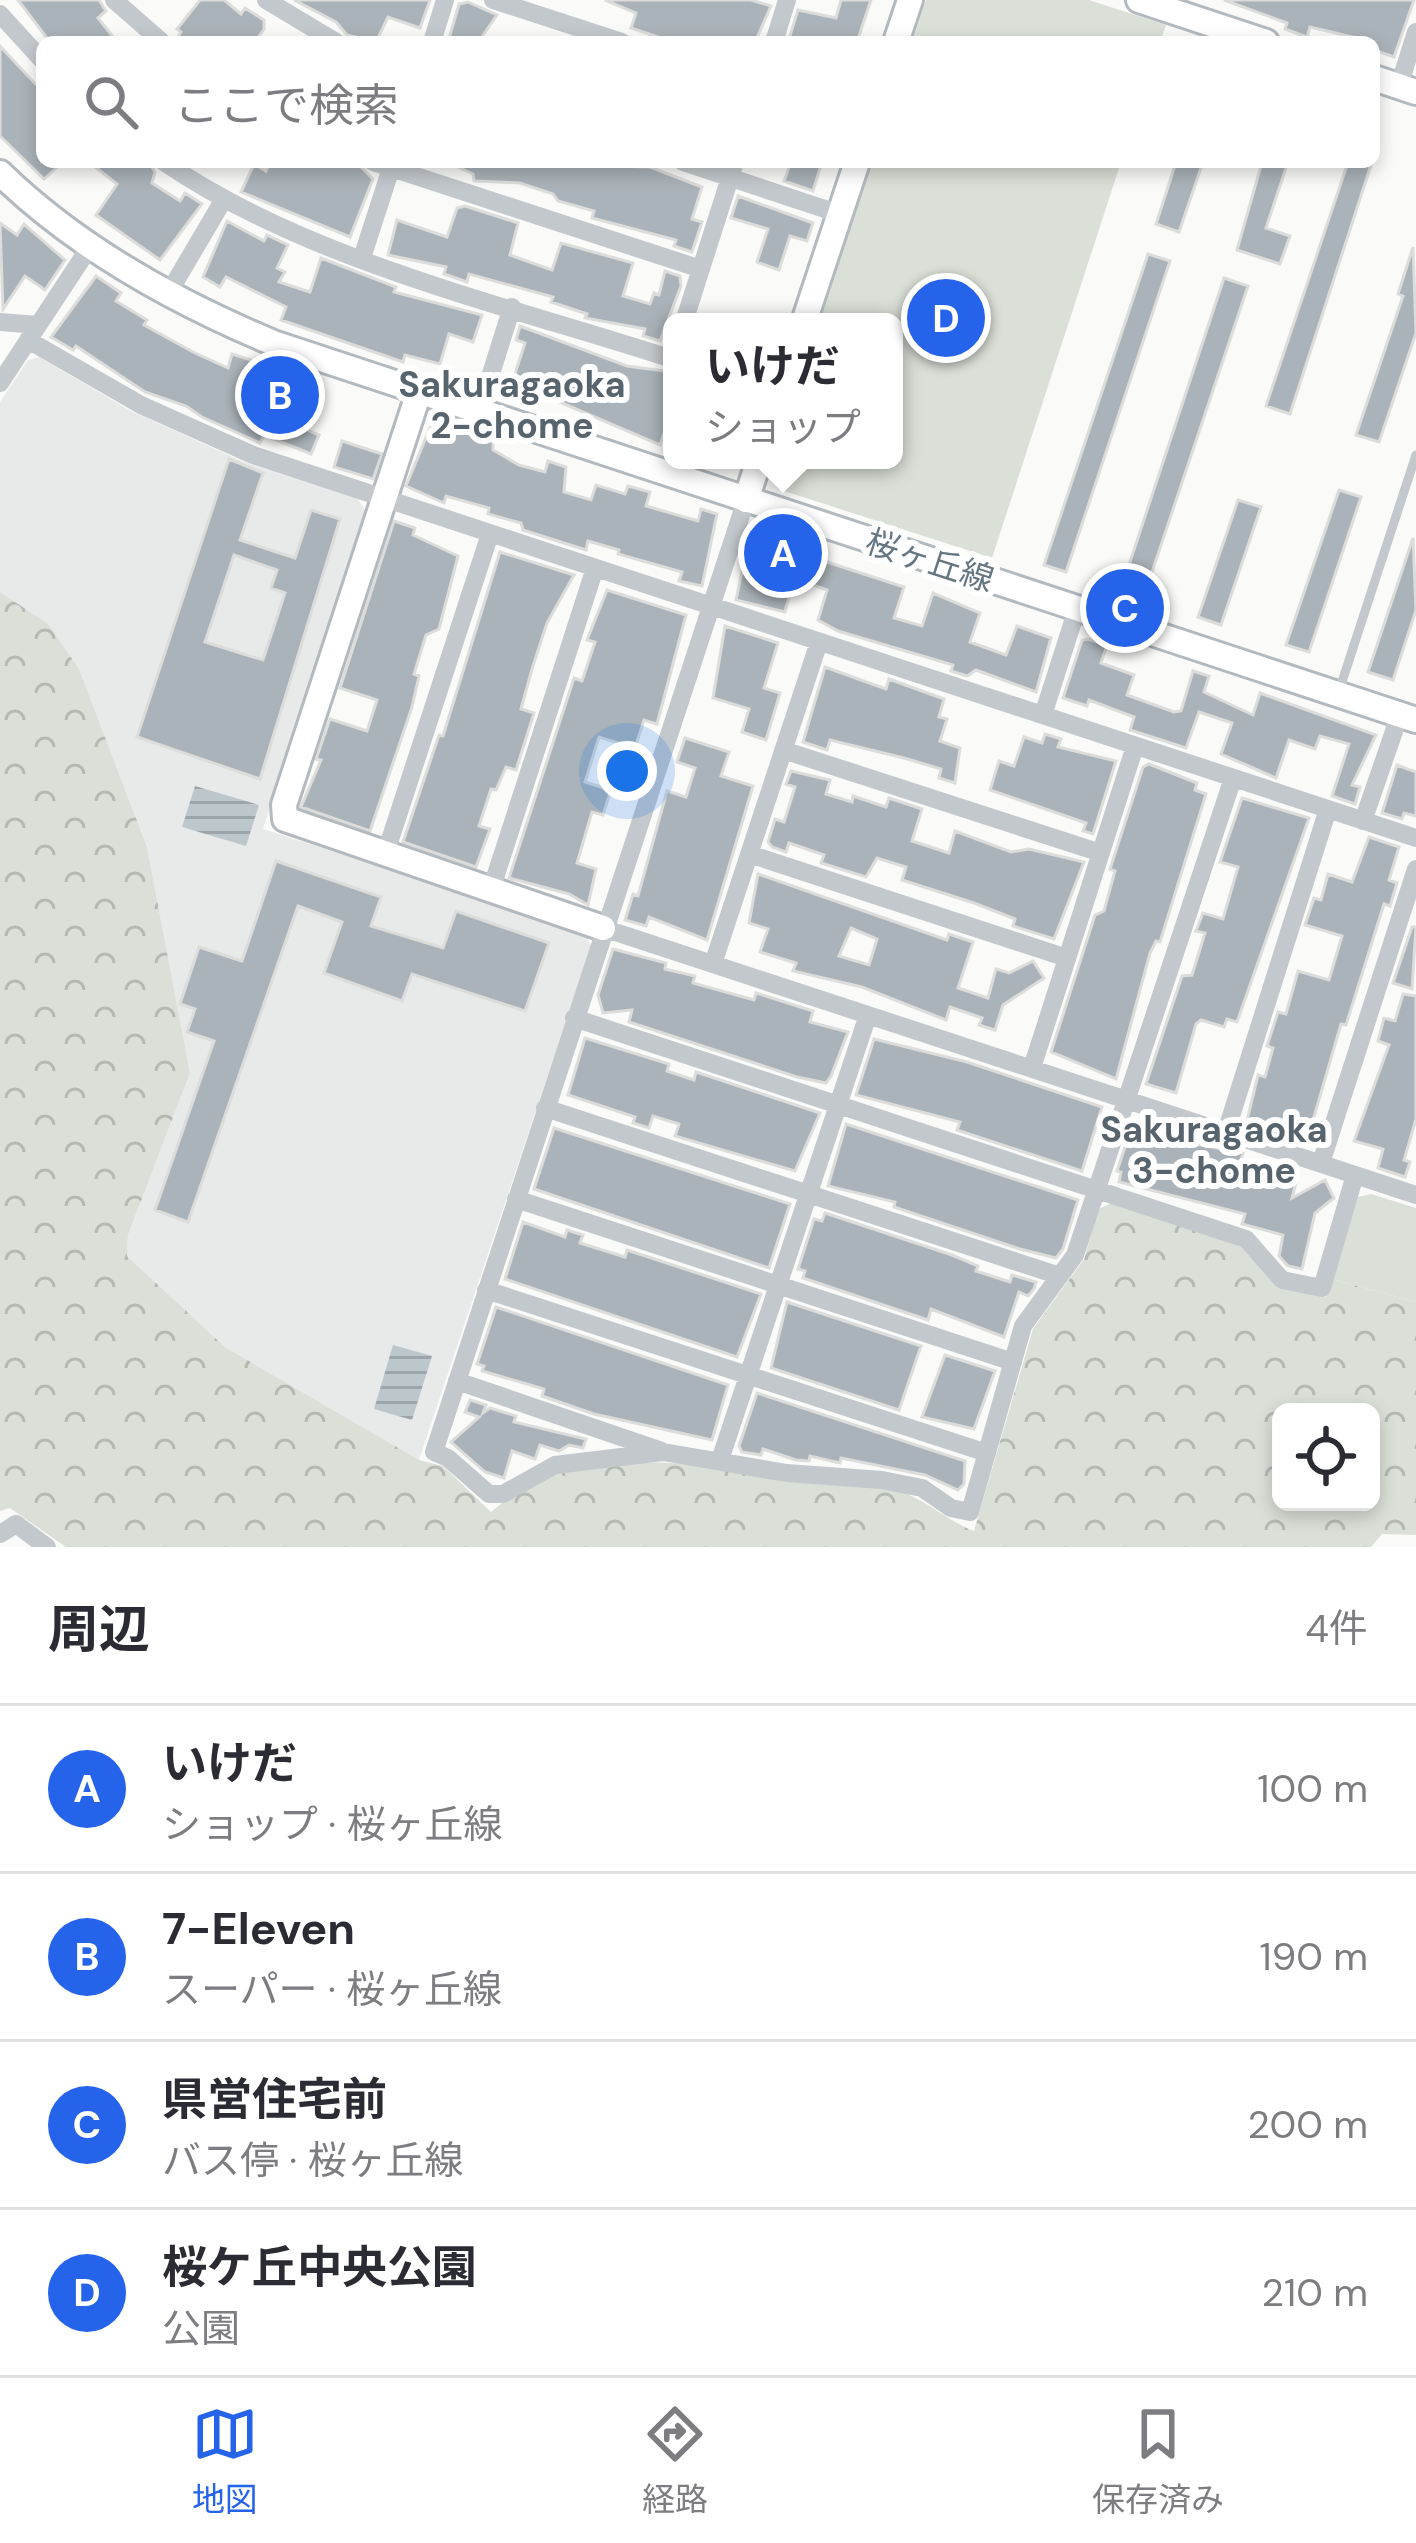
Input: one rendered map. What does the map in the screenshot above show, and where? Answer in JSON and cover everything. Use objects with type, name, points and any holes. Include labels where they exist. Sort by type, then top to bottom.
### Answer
[{"type":"street","points":[[114,0],[155,36]]},
{"type":"street","points":[[266,0],[326,36]]},
{"type":"street","points":[[434,36],[445,0]]},
{"type":"street","points":[[494,0],[604,36]]},
{"type":"street","points":[[776,36],[787,0]]},
{"type":"street","points":[[898,36],[910,0]]},
{"type":"street","points":[[1139,0],[1169,5],[1250,36]]},
{"type":"street","points":[[0,14],[36,53]]},
{"type":"street","points":[[1407,89],[1416,32]]},
{"type":"street","points":[[174,168],[224,199],[362,257],[663,356]]},
{"type":"street","points":[[362,257],[385,168]]},
{"type":"street","points":[[398,168],[701,268]]},
{"type":"street","points":[[807,313],[854,168]]},
{"type":"street","points":[[687,313],[733,170],[840,214]]},
{"type":"street","name":"桜ヶ丘線","points":[[2,182],[169,293],[276,344],[1408,717]]},
{"type":"street","points":[[169,293],[224,199]]},
{"type":"street","points":[[0,383],[92,245]]},
{"type":"street","points":[[479,412],[512,307]]},
{"type":"street","points":[[0,322],[33,333],[208,437],[1416,838]]},
{"type":"street","points":[[419,392],[283,812],[291,824],[1416,1195]]},
{"type":"street","points":[[663,1452],[555,1465],[502,1494],[489,1494],[448,1457],[434,1452],[756,469]]},
{"type":"street","points":[[385,855],[490,534]]},
{"type":"street","points":[[491,890],[595,568]]},
{"type":"street","points":[[1043,716],[1077,609]]},
{"type":"street","points":[[713,964],[819,642]]},
{"type":"street","points":[[1363,821],[1408,717]]},
{"type":"street","points":[[1032,1068],[1135,746]]},
{"type":"street","points":[[783,749],[1101,853]]},
{"type":"street","points":[[457,1381],[663,1452],[788,1474],[902,1484],[970,1512],[1023,1326],[1075,1255],[1233,778]]},
{"type":"street","points":[[1226,1132],[1328,809]]},
{"type":"street","points":[[749,854],[1067,958]]},
{"type":"street","points":[[1322,1163],[1416,868]]},
{"type":"street","points":[[720,1460],[868,1015]]},
{"type":"street","points":[[574,1018],[1246,1239],[1282,1280],[1322,1288],[1355,1174]]},
{"type":"street","points":[[545,1108],[1060,1276]]},
{"type":"street","points":[[516,1199],[1013,1362]]},
{"type":"street","points":[[486,1291],[987,1453]]},
{"type":"street","points":[[0,1534],[16,1524],[47,1547]]},
{"type":"lane","points":[[1338,694],[1416,455]]},
{"type":"shaded area","points":[[39,357],[131,411],[244,462],[357,498],[367,513],[263,829],[585,933],[591,946],[419,1460],[225,1347],[127,1256],[128,1235],[190,1073],[147,847],[79,669],[0,592],[0,402],[28,360]]},
{"type":"shaded area","points":[[195,786],[259,805],[246,846],[182,827]]},
{"type":"shaded area","points":[[393,1345],[432,1356],[412,1420],[374,1409]]},
{"type":"green space","points":[[926,0],[1089,0],[1166,25],[1162,36],[914,36]]},
{"type":"green space","points":[[870,168],[1119,168],[992,558],[778,489],[772,469],[903,469],[903,313],[823,313]]},
{"type":"green space","points":[[0,592],[48,624],[79,669],[147,847],[190,1073],[128,1235],[127,1256],[225,1347],[419,1460],[443,1466],[491,1512],[530,1482],[572,1468],[663,1463],[764,1471],[896,1490],[974,1531],[1033,1329],[1084,1259],[1099,1209],[1111,1203],[1239,1245],[1277,1288],[1326,1297],[1332,1279],[1416,1302],[1416,1535],[1382,1534],[1371,1547],[66,1547],[10,1508],[0,1511]]},
{"type":"green space","points":[[1371,1194],[1416,1208],[1416,1302],[1332,1279],[1358,1197]]},
{"type":"building","points":[[18,0],[99,0],[106,11],[98,18],[112,36],[45,36]]},
{"type":"building","points":[[200,0],[224,0],[241,14],[245,8],[264,20],[259,36],[179,36],[177,29]]},
{"type":"building","points":[[294,0],[430,0],[420,28],[388,17],[379,36],[351,36],[336,22]]},
{"type":"building","points":[[605,0],[751,0],[771,6],[758,36],[655,36],[631,28],[636,13]]},
{"type":"building","points":[[841,0],[871,0],[859,36],[790,36],[798,10],[836,18]]},
{"type":"building","points":[[1224,0],[1414,0],[1394,57],[1380,52],[1380,36],[1348,36],[1310,27],[1304,36],[1285,29],[1287,23]]},
{"type":"building","points":[[468,2],[497,15],[482,36],[450,36],[459,4]]},
{"type":"building","points":[[0,46],[36,85],[36,168],[56,168],[44,179],[0,136]]},
{"type":"building","points":[[97,168],[153,168],[152,183],[180,201],[185,193],[202,204],[160,260],[96,215],[117,184]]},
{"type":"building","points":[[252,168],[362,168],[373,179],[350,237],[241,192]]},
{"type":"building","points":[[460,168],[653,168],[702,187],[692,219],[702,222],[692,252],[674,246],[676,240],[592,218],[594,211],[558,201],[553,194],[520,183],[474,181],[473,174]]},
{"type":"building","points":[[789,168],[820,168],[813,191],[784,181]]},
{"type":"building","points":[[1174,168],[1201,168],[1179,232],[1156,224]]},
{"type":"building","points":[[1260,168],[1286,168],[1266,228],[1290,236],[1280,264],[1237,250]]},
{"type":"building","points":[[1346,168],[1370,168],[1290,414],[1266,406]]},
{"type":"building","points":[[738,196],[813,223],[807,241],[790,236],[779,270],[757,262],[768,229],[731,218]]},
{"type":"building","points":[[465,206],[518,223],[510,255],[552,270],[561,243],[633,263],[623,296],[650,304],[654,293],[659,295],[665,271],[680,276],[671,313],[663,313],[660,341],[643,336],[645,329],[585,318],[587,314],[551,302],[553,297],[469,274],[467,282],[444,274],[446,267],[388,255],[397,220],[447,237],[457,208]]},
{"type":"building","points":[[227,221],[264,241],[267,235],[288,245],[277,268],[285,272],[279,282],[310,292],[321,258],[396,287],[394,292],[482,315],[473,342],[449,334],[440,364],[405,355],[403,362],[281,320],[286,307],[226,277],[220,287],[203,277]]},
{"type":"building","points":[[0,223],[17,235],[24,224],[65,260],[45,290],[25,276],[3,309]]},
{"type":"building","points":[[1413,247],[1416,333],[1379,442],[1356,435],[1403,296],[1398,294]]},
{"type":"building","points":[[1148,254],[1170,261],[1066,572],[1044,565]]},
{"type":"building","points":[[96,276],[121,293],[116,301],[147,320],[144,325],[193,352],[228,368],[232,354],[251,360],[246,376],[272,387],[276,373],[296,379],[284,420],[319,435],[311,454],[264,435],[260,443],[186,406],[145,392],[76,346],[73,350],[51,337]]},
{"type":"building","points":[[1224,278],[1248,286],[1143,599],[1120,592]]},
{"type":"building","points":[[520,326],[627,366],[663,371],[660,445],[555,400],[528,396],[525,403],[502,395],[506,382],[512,383],[525,343],[516,340]]},
{"type":"building","points":[[432,423],[493,441],[493,450],[519,465],[545,472],[548,461],[566,467],[564,492],[591,500],[596,485],[625,494],[628,486],[650,492],[646,506],[698,521],[701,509],[717,514],[702,586],[679,581],[682,572],[618,554],[619,550],[588,541],[586,550],[523,530],[521,523],[488,514],[489,508],[446,496],[444,503],[406,486]]},
{"type":"building","points":[[342,441],[382,454],[373,479],[334,467]]},
{"type":"building","points":[[229,459],[263,473],[240,540],[295,558],[311,510],[340,519],[260,779],[137,737]],"holes":[[[234,555],[277,570],[271,588],[285,593],[263,660],[205,642]]]},
{"type":"building","points":[[1339,490],[1361,497],[1309,652],[1286,645]]},
{"type":"building","points":[[1238,500],[1261,507],[1221,625],[1198,617]]},
{"type":"building","points":[[394,521],[415,528],[413,535],[458,556],[439,629],[426,635],[414,674],[419,676],[412,707],[370,831],[301,807],[321,760],[316,759],[330,719],[367,731],[377,700],[340,688]]},
{"type":"building","points":[[759,529],[797,541],[793,551],[904,587],[894,618],[922,626],[933,593],[980,613],[970,642],[1006,655],[1017,626],[1051,638],[1036,692],[976,670],[967,676],[951,671],[953,665],[838,631],[818,620],[827,590],[794,578],[785,612],[736,600],[747,548]]},
{"type":"building","points":[[1413,538],[1416,610],[1393,680],[1368,672]]},
{"type":"building","points":[[500,552],[574,575],[547,623],[532,669],[521,709],[534,713],[516,770],[506,767],[496,790],[491,789],[479,826],[490,829],[476,867],[403,842],[439,735],[443,736]]},
{"type":"building","points":[[607,590],[686,615],[657,724],[644,720],[635,748],[599,737],[585,782],[611,790],[603,815],[592,812],[577,863],[596,869],[588,905],[569,894],[509,878],[574,678],[582,681],[595,642],[587,640]]},
{"type":"building","points":[[725,626],[778,643],[764,688],[780,693],[766,740],[742,732],[749,709],[713,698]]},
{"type":"building","points":[[1082,640],[1107,645],[1101,663],[1134,675],[1127,695],[1174,712],[1181,711],[1193,671],[1209,676],[1204,692],[1253,715],[1260,693],[1376,735],[1352,785],[1360,787],[1355,804],[1332,796],[1349,744],[1320,736],[1315,749],[1289,740],[1276,778],[1221,754],[1232,723],[1199,712],[1186,748],[1130,730],[1134,717],[1089,700],[1087,706],[1063,698]]},
{"type":"building","points":[[825,667],[886,689],[889,679],[944,699],[939,717],[947,719],[940,741],[960,748],[955,783],[939,778],[941,769],[904,758],[830,740],[827,750],[803,742]]},
{"type":"building","points":[[1045,734],[1061,739],[1058,747],[1116,761],[1093,834],[1083,831],[1086,823],[990,790],[999,761],[1014,766],[1024,737],[1042,743]]},
{"type":"building","points":[[685,738],[729,752],[721,776],[753,786],[707,940],[649,917],[646,926],[625,920],[633,894],[638,896],[667,791],[686,797],[695,768],[677,762]]},
{"type":"building","points":[[1149,764],[1197,783],[1195,790],[1206,794],[1160,942],[1156,941],[1150,953],[1116,1079],[1051,1052],[1095,915],[1104,911],[1115,871],[1110,869],[1143,767]]},
{"type":"building","points":[[1397,765],[1416,772],[1416,816],[1404,813],[1402,819],[1382,813]]},
{"type":"building","points":[[791,771],[830,780],[826,794],[852,802],[853,796],[886,807],[889,798],[922,809],[912,841],[949,853],[955,831],[1011,852],[1029,849],[1084,862],[1054,939],[1013,926],[1015,919],[974,903],[902,880],[906,867],[877,858],[866,877],[821,863],[824,855],[789,843],[786,852],[772,847],[768,842],[775,819],[784,822],[795,787],[786,784]]},
{"type":"building","points":[[1242,798],[1309,818],[1237,1022],[1227,1019],[1224,1027],[1201,1020],[1196,1024],[1176,1093],[1146,1084],[1182,976],[1192,975],[1205,933],[1196,931],[1203,913],[1223,919],[1238,867],[1220,862]]},
{"type":"building","points":[[1369,837],[1399,847],[1389,880],[1397,883],[1390,906],[1384,904],[1346,1025],[1341,1024],[1307,1141],[1246,1125],[1258,1075],[1265,1077],[1273,1048],[1267,1046],[1278,1012],[1286,1014],[1298,971],[1329,980],[1342,936],[1305,925],[1314,898],[1321,900],[1328,874],[1352,882]]},
{"type":"building","points":[[276,861],[381,897],[371,926],[443,948],[456,911],[549,943],[525,1011],[412,974],[402,1001],[324,973],[342,922],[298,906],[188,1222],[155,1210],[214,1041],[187,1032],[195,1009],[180,1004],[199,947],[242,961]]},
{"type":"building","points":[[758,874],[947,940],[949,934],[973,942],[958,988],[988,998],[996,969],[1009,973],[1033,961],[1044,978],[1003,1005],[995,1030],[979,1025],[982,1018],[950,1007],[946,1020],[862,987],[793,971],[796,963],[760,952],[768,929],[749,923]],"holes":[[[851,928],[877,939],[869,965],[839,956]]]},
{"type":"building","points":[[1412,927],[1416,927],[1412,989],[1393,983]]},
{"type":"building","points":[[613,949],[666,963],[665,969],[695,976],[693,983],[754,1000],[756,993],[813,1011],[810,1022],[848,1032],[831,1076],[826,1083],[797,1077],[629,1022],[632,1010],[603,1013],[598,995]]},
{"type":"building","points":[[1403,994],[1416,996],[1416,1119],[1404,1160],[1410,1162],[1405,1177],[1378,1168],[1383,1149],[1354,1141],[1389,1045],[1378,1041],[1384,1018],[1395,1021]]},
{"type":"building","points":[[585,1038],[669,1064],[667,1071],[694,1080],[696,1072],[820,1113],[795,1171],[675,1136],[679,1124],[653,1116],[649,1128],[633,1123],[635,1117],[568,1095]]},
{"type":"building","points":[[874,1039],[967,1062],[1102,1107],[1082,1171],[957,1130],[960,1122],[856,1095]]},
{"type":"building","points":[[1133,1123],[1155,1129],[1153,1136],[1243,1153],[1240,1163],[1297,1179],[1292,1198],[1325,1180],[1334,1198],[1315,1213],[1302,1269],[1288,1266],[1279,1256],[1283,1235],[1242,1224],[1245,1214],[1119,1182],[1121,1172],[1117,1171]]},
{"type":"building","points":[[846,1124],[1078,1200],[1063,1249],[1056,1258],[1020,1249],[894,1207],[895,1202],[828,1186]]},
{"type":"building","points":[[554,1128],[790,1204],[769,1268],[534,1189]]},
{"type":"building","points":[[825,1213],[952,1255],[978,1266],[976,1271],[1010,1282],[1012,1275],[1036,1282],[1034,1289],[1028,1296],[1019,1292],[1004,1337],[931,1309],[928,1320],[803,1278],[805,1271],[798,1269],[814,1219],[822,1221]]},
{"type":"building","points":[[523,1222],[565,1237],[567,1230],[583,1235],[580,1243],[625,1257],[627,1250],[761,1294],[737,1357],[505,1279]]},
{"type":"building","points":[[787,1302],[921,1346],[899,1410],[771,1368]]},
{"type":"building","points":[[496,1307],[728,1385],[712,1440],[594,1414],[542,1396],[544,1389],[482,1371],[484,1366],[477,1364]]},
{"type":"building","points":[[945,1355],[995,1371],[974,1429],[922,1417]]},
{"type":"building","points":[[757,1393],[965,1461],[964,1484],[958,1490],[925,1475],[841,1458],[840,1463],[810,1456],[809,1461],[796,1460],[763,1449],[761,1455],[742,1452],[739,1446]]},
{"type":"building","points":[[470,1400],[486,1405],[483,1413],[490,1408],[516,1416],[514,1422],[586,1439],[583,1448],[569,1445],[559,1451],[540,1445],[535,1459],[512,1451],[504,1478],[485,1472],[451,1442],[479,1417],[465,1412]]},
{"type":"place","name":"桜ケ丘中央公園","points":[[946,318]]},
{"type":"place","name":"7-Eleven","points":[[280,395]]},
{"type":"place","name":"いけだ","points":[[783,553]]},
{"type":"place","name":"県営住宅前","points":[[1125,608]]},
{"type":"district","name":"Sakuragaoka 2-chome","points":[[512,404]]},
{"type":"district","name":"Sakuragaoka 3-chome","points":[[1214,1150]]}]
